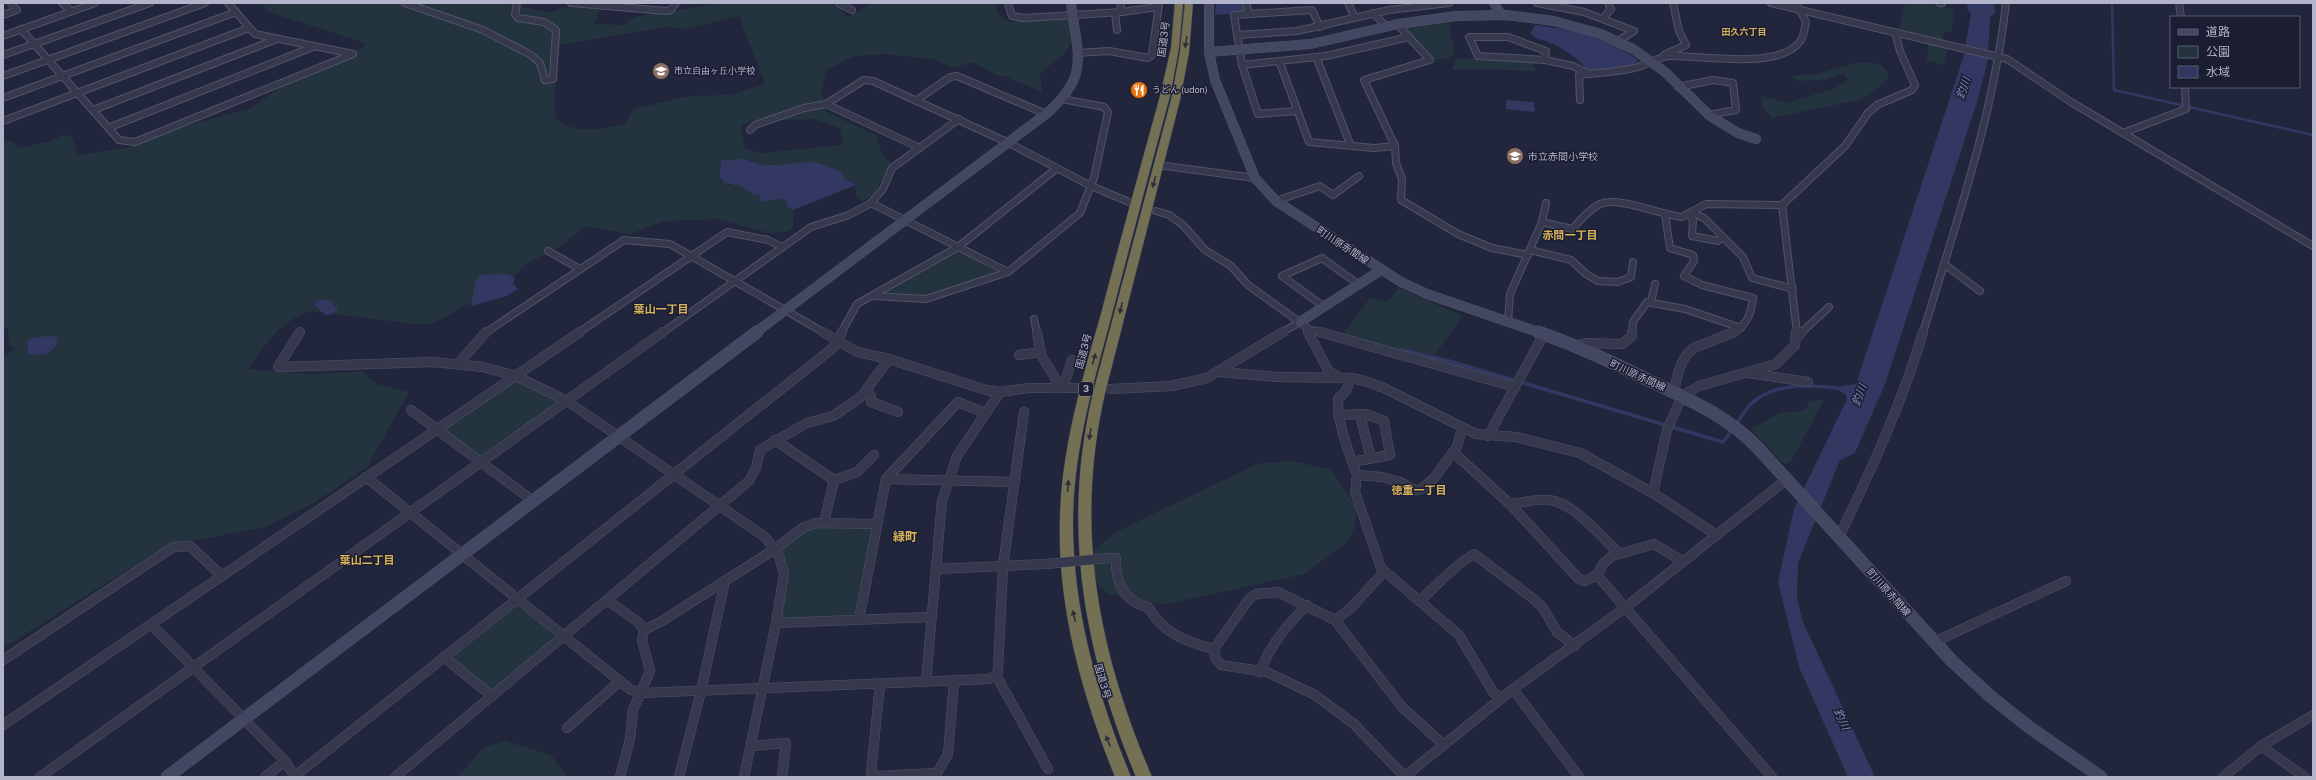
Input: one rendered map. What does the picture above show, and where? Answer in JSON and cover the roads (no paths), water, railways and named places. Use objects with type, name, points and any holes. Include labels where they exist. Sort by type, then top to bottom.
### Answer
[{"type":"highway","name":"国道3号","points":[[1123,777],[1106,735],[1088,680],[1073,608],[1066,537],[1068,480],[1077,427],[1088,381],[1172,65],[1179,3]]},
{"type":"highway","name":"国道3号","points":[[1144,777],[1119,716],[1096,638],[1085,570],[1083,507],[1085,473],[1095,408],[1181,73],[1189,24],[1189,3]]},
{"type":"street","points":[[3,14],[17,10],[11,3]]},
{"type":"street","points":[[62,3],[71,12]]},
{"type":"street","points":[[3,36],[95,3]]},
{"type":"street","points":[[3,55],[150,3]]},
{"type":"street","points":[[3,76],[205,3]]},
{"type":"street","points":[[21,29],[119,140],[135,142],[353,54],[255,34],[228,3]]},
{"type":"street","points":[[405,3],[483,30],[525,52],[540,63],[545,80],[553,79],[556,30],[552,25],[544,22],[518,18],[515,14],[517,3]]},
{"type":"street","points":[[571,3],[631,5],[666,11],[671,10],[676,3]]},
{"type":"street","points":[[842,3],[840,4],[852,10]]},
{"type":"street","points":[[1008,3],[1010,14],[1015,17],[1115,13],[1158,5],[1152,55],[1148,58],[1109,51],[1077,53]]},
{"type":"street","points":[[167,777],[1046,114],[1062,99],[1073,84],[1077,69],[1077,53],[1071,3]]},
{"type":"street","points":[[1120,3],[1122,12]]},
{"type":"street","name":"町川原赤間線","points":[[1208,3],[1208,52],[1215,80],[1255,178],[1265,191],[1276,201],[1381,270],[1427,294],[1578,346],[1678,394],[1730,422],[1745,434],[1787,478],[1934,642],[1990,696],[2029,727],[2101,777]]},
{"type":"street","points":[[1246,3],[1249,14]]},
{"type":"street","points":[[1348,3],[1355,18]]},
{"type":"street","points":[[1386,3],[1389,10]]},
{"type":"street","points":[[1237,35],[1297,31],[1320,27],[1389,10],[1423,4],[1449,3]]},
{"type":"street","points":[[1494,3],[1501,15]]},
{"type":"street","points":[[1537,3],[1603,18],[1634,31],[1618,41]]},
{"type":"street","points":[[1603,18],[1611,9],[1608,3]]},
{"type":"street","points":[[1667,56],[1664,55],[1686,45],[1679,31],[1673,3]]},
{"type":"street","points":[[1771,3],[1998,56],[2123,133],[2313,246]]},
{"type":"street","points":[[1580,100],[1579,75],[1622,71],[1635,68],[1667,56],[1728,59],[1784,54],[1796,46],[1802,39],[1806,22],[1796,3]]},
{"type":"street","points":[[1839,537],[1882,447],[1910,377],[1982,137],[1998,56],[2006,3]]},
{"type":"street","points":[[2179,3],[2181,16]]},
{"type":"street","points":[[1297,111],[1258,114],[1238,50],[1234,15],[1312,10],[1320,27]]},
{"type":"street","points":[[3,98],[236,12]]},
{"type":"street","points":[[1115,13],[1117,30]]},
{"type":"street","points":[[1373,13],[1386,26]]},
{"type":"street","points":[[1208,52],[1324,42],[1386,26],[1457,17],[1501,15],[1558,21],[1589,29],[1618,41],[1651,61],[1708,115],[1724,127],[1756,139]]},
{"type":"street","points":[[1397,24],[1430,60],[1364,80],[1394,146],[1396,163],[1402,179],[1402,200],[1426,216],[1464,236],[1492,248],[1572,259],[1584,273],[1599,282],[1621,282],[1627,280],[1631,277],[1633,262]]},
{"type":"street","points":[[3,121],[249,28]]},
{"type":"street","points":[[1542,222],[1572,229],[1600,204],[1614,203],[1665,215],[1684,217],[1691,214],[1698,207],[1706,204],[1782,205],[1845,146],[1868,113],[1877,105],[1912,90],[1915,85],[1909,67],[1894,41],[1895,32]]},
{"type":"street","points":[[1242,66],[1317,59],[1346,54],[1409,37]]},
{"type":"street","points":[[1545,60],[1546,51],[1508,37],[1470,37],[1478,56],[1545,60],[1573,66],[1588,73]]},
{"type":"street","points":[[93,110],[278,39]]},
{"type":"street","points":[[108,128],[313,47]]},
{"type":"street","points":[[1317,59],[1350,144]]},
{"type":"street","points":[[1280,63],[1309,142],[1350,144],[1374,148],[1394,146]]},
{"type":"street","points":[[917,100],[950,77],[958,76],[1046,114]]},
{"type":"street","points":[[750,130],[762,122],[804,108],[826,104],[864,80],[873,81],[1009,142],[1056,169],[1129,202]]},
{"type":"street","points":[[1678,87],[1710,81],[1728,81],[1733,83],[1736,110],[1734,112],[1708,115]]},
{"type":"street","points":[[2123,133],[2186,109],[2185,88]]},
{"type":"street","points":[[874,296],[926,299],[1008,272],[1080,213],[1086,203],[1091,186],[1108,112],[1104,107],[1062,99]]},
{"type":"street","points":[[826,104],[920,148]]},
{"type":"street","points":[[40,777],[782,247],[811,227],[849,215],[871,203],[883,189],[892,168],[959,119]]},
{"type":"street","points":[[1158,165],[1255,178]]},
{"type":"street","points":[[151,624],[286,761],[295,776],[834,347],[857,304],[874,296],[958,247],[1056,169]]},
{"type":"street","points":[[1276,201],[1320,186],[1333,196],[1359,176]]},
{"type":"street","points":[[871,203],[1008,272]]},
{"type":"street","points":[[1508,321],[1510,294],[1542,222],[1546,203]]},
{"type":"street","points":[[1782,205],[1798,337]]},
{"type":"street","points":[[1156,211],[1169,215],[1183,225],[1205,250],[1231,266],[1248,285],[1308,329],[1329,372],[1340,378]]},
{"type":"street","points":[[1691,214],[1704,218],[1743,257],[1752,278],[1793,289]]},
{"type":"street","points":[[1691,214],[1693,220],[1692,236],[1718,241],[1722,237]]},
{"type":"street","points":[[1653,493],[1656,473],[1678,394],[1679,370],[1691,350],[1746,325],[1751,316],[1753,298],[1702,285],[1684,276],[1694,261],[1693,255],[1670,248],[1665,215]]},
{"type":"street","points":[[3,725],[727,232],[768,240],[782,247]]},
{"type":"street","points":[[458,364],[472,346],[490,328],[624,240],[670,244],[857,352],[889,359],[986,390],[1000,392],[1029,388],[1076,388]]},
{"type":"street","points":[[548,251],[580,269]]},
{"type":"street","points":[[1322,306],[1282,276],[1322,258],[1358,284]]},
{"type":"street","points":[[1944,264],[1980,291]]},
{"type":"street","points":[[1110,389],[1165,388],[1193,383],[1220,372],[1381,270]]},
{"type":"street","points":[[1652,302],[1655,284]]},
{"type":"street","points":[[1578,346],[1586,343],[1622,344],[1632,336],[1633,322],[1647,302],[1685,309],[1741,328]]},
{"type":"street","points":[[1678,394],[1699,386],[1776,364],[1795,345],[1798,337],[1829,307]]},
{"type":"street","points":[[1034,319],[1041,352],[1048,368],[1057,381],[1054,388]]},
{"type":"street","points":[[1308,329],[1514,387]]},
{"type":"street","points":[[300,332],[278,367],[400,363],[458,364],[485,367],[516,376],[544,387],[567,401],[618,438],[765,537],[775,549],[784,574],[776,623],[744,777]]},
{"type":"street","points":[[1488,436],[1544,334]]},
{"type":"street","points":[[1019,355],[1041,352]]},
{"type":"street","points":[[399,776],[492,696],[749,481],[756,468],[760,450],[807,423],[833,416],[867,392],[889,359]]},
{"type":"street","points":[[1063,388],[1072,360]]},
{"type":"street","points":[[1220,372],[1277,378],[1351,378],[1384,388],[1462,428],[1488,436],[1516,437],[1580,453],[1653,493],[1715,534]]},
{"type":"street","points":[[1748,373],[1772,378],[1808,382]]},
{"type":"street","points":[[1351,378],[1346,391],[1338,399],[1338,415],[1341,436],[1357,474],[1355,492],[1381,568],[1459,635],[1493,692],[1501,698]]},
{"type":"street","points":[[867,392],[872,396],[871,402],[898,412]]},
{"type":"street","points":[[926,681],[942,501],[957,456],[1000,392]]},
{"type":"street","points":[[859,620],[886,479],[958,402],[985,413]]},
{"type":"street","points":[[411,410],[533,501]]},
{"type":"street","points":[[1024,412],[1002,566],[996,675],[1048,769]]},
{"type":"street","points":[[1360,414],[1371,459]]},
{"type":"street","points":[[1338,415],[1366,414],[1384,421],[1390,455],[1352,462]]},
{"type":"street","points":[[1357,474],[1382,477],[1400,482],[1415,490],[1422,490],[1435,477],[1457,447],[1462,428]]},
{"type":"street","points":[[775,440],[834,480]]},
{"type":"street","points":[[1453,452],[1510,504],[1579,579],[1585,581],[1597,575],[1603,564],[1612,556],[1654,544],[1682,561]]},
{"type":"street","points":[[834,480],[857,472],[874,455]]},
{"type":"street","points":[[366,477],[631,690],[642,692],[701,691],[954,681],[989,679],[996,675]]},
{"type":"street","points":[[1444,745],[1402,707],[1335,620],[1278,592],[1256,594],[1249,599],[1214,649],[1215,658],[1222,665],[1267,672],[1315,695],[1354,724],[1405,777],[1444,745],[1501,698],[1626,607],[1715,534],[1787,478]]},
{"type":"street","points":[[886,479],[1014,482]]},
{"type":"street","points":[[824,523],[834,480]]},
{"type":"street","points":[[1510,504],[1538,500],[1552,500],[1578,516],[1620,554]]},
{"type":"street","points":[[644,630],[662,621],[775,549],[804,527],[824,523],[877,524]]},
{"type":"street","points":[[3,660],[173,547],[190,546],[222,576]]},
{"type":"street","points":[[1419,601],[1443,581],[1459,563],[1474,554],[1535,600],[1543,608],[1557,632],[1574,646]]},
{"type":"street","points":[[936,569],[1046,564],[1116,558],[1115,564],[1118,582],[1134,604],[1148,607],[1154,620],[1171,634],[1187,642],[1214,649]]},
{"type":"street","points":[[1335,620],[1350,609],[1382,574]]},
{"type":"street","points":[[1597,575],[1772,777]]},
{"type":"street","points":[[679,777],[701,691],[725,581]]},
{"type":"street","points":[[1934,642],[2066,581]]},
{"type":"street","points":[[607,600],[638,622],[644,630],[642,640],[650,671],[633,710],[630,739],[620,777]]},
{"type":"street","points":[[1260,672],[1265,655],[1285,626],[1307,605]]},
{"type":"street","points":[[776,623],[931,617]]},
{"type":"street","points":[[444,657],[492,696]]},
{"type":"street","points":[[567,728],[620,681]]},
{"type":"street","points":[[880,684],[871,772],[878,776],[937,773],[948,754],[954,681]]},
{"type":"street","points":[[1513,689],[1580,777]]},
{"type":"street","points":[[2224,777],[2261,746],[2313,715]]},
{"type":"street","points":[[751,746],[786,743],[782,777]]},
{"type":"street","points":[[2261,746],[2305,777]]},
{"type":"street","points":[[265,777],[286,761]]},
{"type":"water","points":[[1216,3],[1242,3],[1245,11],[1241,13],[1215,15]]},
{"type":"water","name":"釣川","points":[[1968,3],[1994,3],[1995,14],[1990,17],[1988,59],[1978,99],[1885,384],[1855,453],[1840,460],[1798,563],[1797,596],[1802,620],[1875,777],[1848,777],[1799,667],[1778,582],[1794,509],[1847,399],[1845,394],[1839,391],[1842,386],[1856,384],[1964,55],[1971,14],[1967,9]]},
{"type":"water","points":[[1534,25],[1562,29],[1589,36],[1615,46],[1639,61],[1627,67],[1588,71],[1579,61],[1563,49],[1533,36],[1531,34]]},
{"type":"water","points":[[1506,100],[1534,102],[1535,112],[1506,109]]},
{"type":"water","points":[[745,159],[768,165],[812,162],[841,171],[845,179],[856,185],[793,210],[787,207],[785,198],[763,202],[758,194],[753,194],[740,186],[724,183],[720,177],[721,161]]},
{"type":"water","points":[[505,274],[515,277],[513,284],[518,289],[507,296],[472,306],[471,304],[476,281],[481,275]]},
{"type":"water","points":[[319,300],[331,300],[334,306],[339,309],[330,315],[325,315],[314,304]]},
{"type":"water","points":[[48,336],[58,337],[55,347],[52,350],[48,353],[39,355],[28,354],[27,341],[31,338]]},
{"type":"waterway","points":[[2112,3],[2114,90],[2313,135]]},
{"type":"waterway","points":[[1402,350],[1449,361],[1723,442],[1733,429]]},
{"type":"waterway","points":[[1736,424],[1751,404],[1771,391],[1795,386],[1820,386],[1844,389]]},
{"type":"place","name":"市立自由ヶ丘小学校","points":[[661,71]]},
{"type":"place","name":"うどん (udon)","points":[[1139,90]]},
{"type":"place","name":"市立赤間小学校","points":[[1515,156]]},
{"type":"district","name":"田久六丁目","points":[[1744,32]]},
{"type":"district","name":"赤間一丁目","points":[[1570,235]]},
{"type":"district","name":"葉山一丁目","points":[[661,309]]},
{"type":"district","name":"徳重一丁目","points":[[1419,490]]},
{"type":"district","name":"緑町","points":[[905,537]]},
{"type":"district","name":"葉山二丁目","points":[[367,560]]}]
